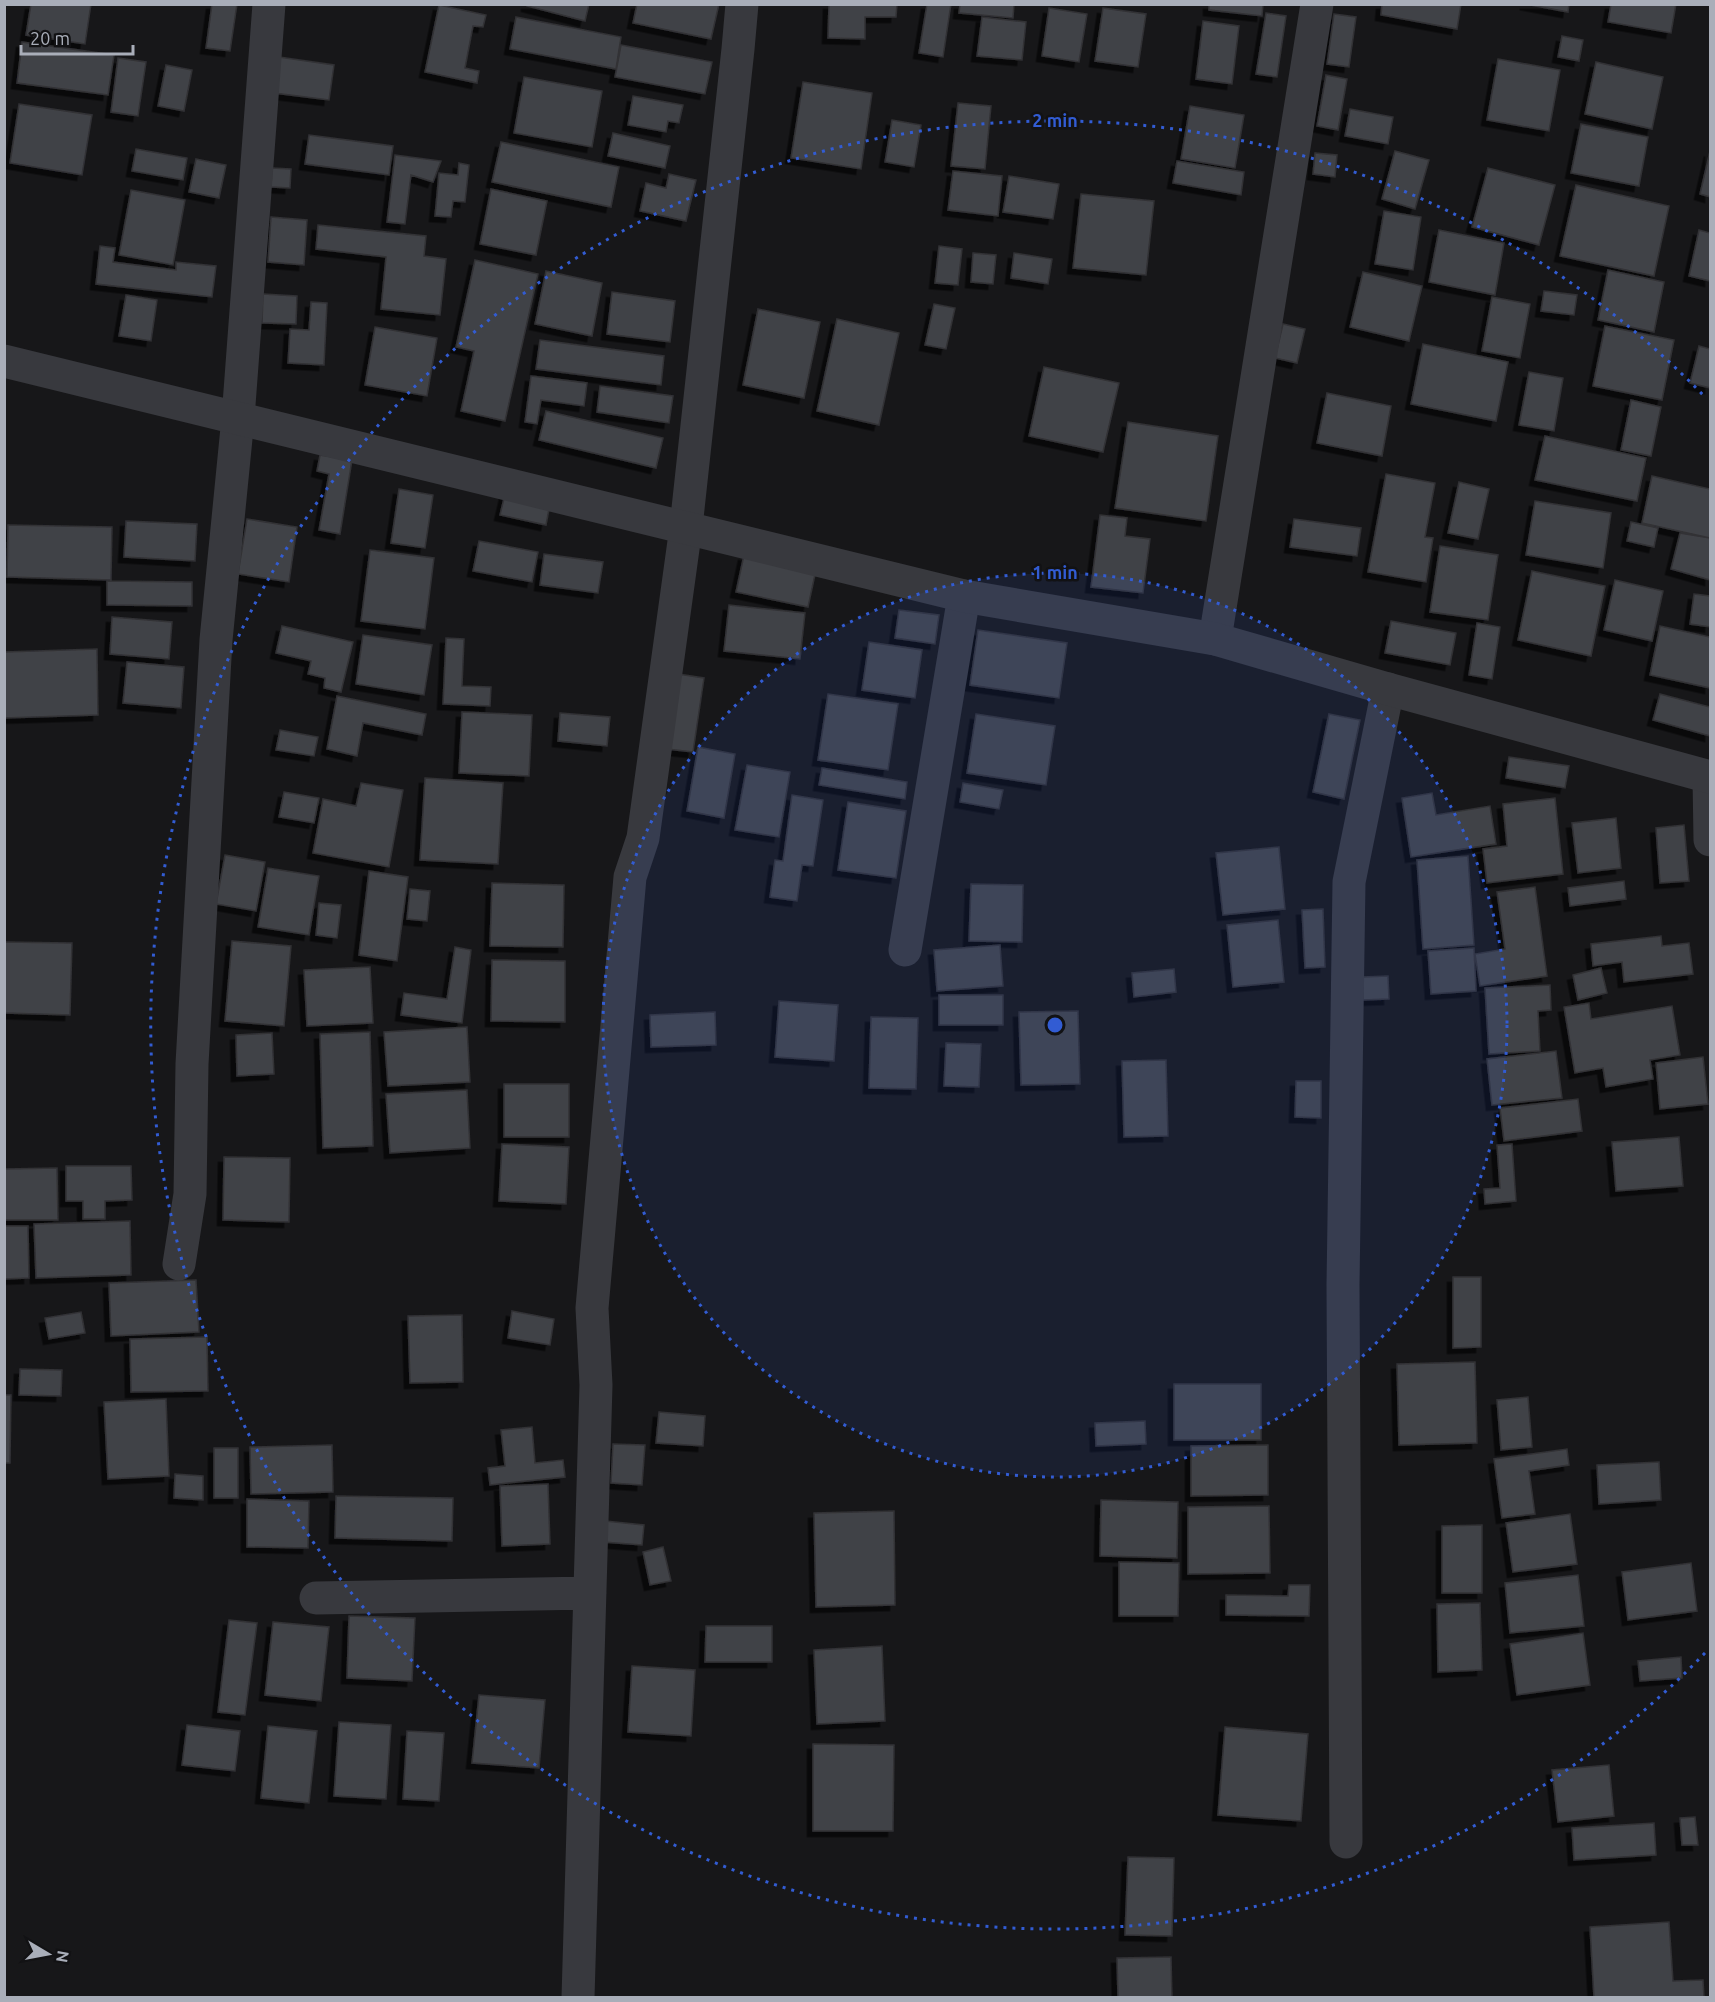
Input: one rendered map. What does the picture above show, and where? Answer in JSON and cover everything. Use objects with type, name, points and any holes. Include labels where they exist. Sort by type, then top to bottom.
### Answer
[{"type":"street","points":[[180,1264],[190,1194],[192,1064],[216,640],[238,418],[269,4]]},
{"type":"street","points":[[578,1998],[596,1385],[592,1308],[630,877],[643,838],[686,527],[737,61],[741,4]]},
{"type":"street","points":[[1215,639],[1317,4]]},
{"type":"street","points":[[4,361],[964,596],[1215,639],[1710,777],[1710,840]]},
{"type":"street","points":[[905,950],[964,596]]},
{"type":"street","points":[[1346,1842],[1343,1285],[1349,882],[1388,689]]},
{"type":"street","points":[[316,1598],[590,1593]]},
{"type":"building","points":[[31,4],[91,4],[85,44],[26,35]]},
{"type":"building","points":[[212,4],[237,4],[230,51],[206,48]]},
{"type":"building","points":[[527,4],[589,4],[585,21],[527,6]]},
{"type":"building","points":[[637,4],[719,4],[711,39],[633,23]]},
{"type":"building","points":[[829,4],[897,4],[896,17],[865,17],[865,39],[828,38]]},
{"type":"building","points":[[927,4],[951,4],[943,57],[919,53]]},
{"type":"building","points":[[960,4],[1014,4],[1013,18],[959,13]]},
{"type":"building","points":[[1209,4],[1263,4],[1262,16],[1209,10]]},
{"type":"building","points":[[1382,4],[1461,4],[1457,29],[1381,15]]},
{"type":"building","points":[[1525,4],[1569,4],[1568,12]]},
{"type":"building","points":[[1611,4],[1676,4],[1671,33],[1608,22]]},
{"type":"building","points":[[439,5],[486,15],[483,27],[473,26],[465,68],[479,71],[477,83],[425,72]]},
{"type":"building","points":[[1049,8],[1087,14],[1079,62],[1042,56]]},
{"type":"building","points":[[1103,8],[1146,14],[1138,67],[1095,61]]},
{"type":"building","points":[[1266,13],[1286,16],[1277,77],[1256,74]]},
{"type":"building","points":[[1334,14],[1356,17],[1349,67],[1327,64]]},
{"type":"building","points":[[516,17],[621,37],[616,69],[510,49]]},
{"type":"building","points":[[982,17],[1026,22],[1022,60],[977,56]]},
{"type":"building","points":[[1203,21],[1239,26],[1232,84],[1196,79]]},
{"type":"building","points":[[1562,36],[1583,40],[1579,61],[1558,57]]},
{"type":"building","points":[[22,42],[114,55],[108,95],[17,83]]},
{"type":"building","points":[[621,45],[712,62],[705,94],[615,77]]},
{"type":"building","points":[[279,57],[334,65],[329,100],[274,93]]},
{"type":"building","points":[[118,58],[146,62],[138,116],[111,112]]},
{"type":"building","points":[[1498,59],[1560,70],[1549,131],[1487,120]]},
{"type":"building","points":[[1596,62],[1663,77],[1652,129],[1585,114]]},
{"type":"building","points":[[166,65],[192,70],[184,111],[158,106]]},
{"type":"building","points":[[1326,75],[1347,79],[1338,130],[1317,126]]},
{"type":"building","points":[[524,77],[602,91],[592,147],[514,133]]},
{"type":"building","points":[[803,82],[872,93],[861,169],[791,158]]},
{"type":"building","points":[[633,96],[683,105],[679,123],[668,121],[666,132],[628,125]]},
{"type":"building","points":[[958,103],[991,106],[985,169],[951,166]]},
{"type":"building","points":[[19,104],[92,115],[82,175],[10,163]]},
{"type":"building","points":[[1190,106],[1244,115],[1235,168],[1181,159]]},
{"type":"building","points":[[1350,109],[1393,117],[1388,144],[1345,136]]},
{"type":"building","points":[[892,120],[921,125],[914,167],[885,162]]},
{"type":"building","points":[[1581,124],[1648,137],[1639,186],[1571,173]]},
{"type":"building","points":[[613,133],[670,146],[665,168],[608,156]]},
{"type":"building","points":[[309,135],[393,146],[389,175],[305,164]]},
{"type":"building","points":[[501,142],[619,167],[611,207],[492,182]]},
{"type":"building","points":[[136,149],[187,158],[183,180],[132,171]]},
{"type":"building","points":[[1395,151],[1429,160],[1415,209],[1382,199]]},
{"type":"building","points":[[1710,151],[1710,197],[1700,194]]},
{"type":"building","points":[[1315,153],[1337,155],[1335,177],[1313,174]]},
{"type":"building","points":[[395,155],[441,161],[433,182],[411,175],[405,224],[387,222]]},
{"type":"building","points":[[196,159],[226,165],[219,198],[189,192]]},
{"type":"building","points":[[1177,161],[1244,172],[1241,195],[1173,183]]},
{"type":"building","points":[[459,163],[469,165],[465,202],[453,201],[451,217],[435,216],[439,173],[458,175]]},
{"type":"building","points":[[272,168],[291,169],[290,188],[271,187]]},
{"type":"building","points":[[1488,168],[1555,185],[1539,245],[1472,227]]},
{"type":"building","points":[[953,171],[1002,176],[998,216],[948,210]]},
{"type":"building","points":[[669,174],[696,180],[686,221],[640,211],[646,183],[666,188]]},
{"type":"building","points":[[1009,176],[1059,184],[1053,219],[1003,212]]},
{"type":"building","points":[[1576,185],[1669,206],[1654,276],[1560,256]]},
{"type":"building","points":[[491,189],[547,201],[536,255],[480,244]]},
{"type":"building","points":[[131,190],[185,200],[173,265],[119,255]]},
{"type":"building","points":[[1081,194],[1154,201],[1146,275],[1073,268]]},
{"type":"building","points":[[1384,211],[1421,217],[1413,270],[1375,264]]},
{"type":"building","points":[[271,217],[307,220],[304,265],[268,262]]},
{"type":"building","points":[[318,225],[426,236],[424,256],[446,259],[440,315],[381,309],[386,257],[316,249]]},
{"type":"building","points":[[1439,230],[1504,243],[1495,295],[1429,282]]},
{"type":"building","points":[[1699,230],[1710,233],[1710,281],[1689,276]]},
{"type":"building","points":[[100,246],[115,248],[113,262],[176,270],[176,262],[216,266],[212,297],[96,284]]},
{"type":"building","points":[[939,246],[962,249],[958,285],[935,283]]},
{"type":"building","points":[[973,253],[996,255],[993,284],[971,282]]},
{"type":"building","points":[[1014,253],[1052,259],[1048,284],[1011,278]]},
{"type":"building","points":[[475,260],[538,274],[505,421],[461,411],[474,351],[456,347]]},
{"type":"building","points":[[1608,270],[1664,282],[1654,332],[1598,320]]},
{"type":"building","points":[[546,271],[602,283],[592,336],[535,324]]},
{"type":"building","points":[[1363,272],[1422,286],[1409,341],[1350,327]]},
{"type":"building","points":[[1544,291],[1577,295],[1574,315],[1541,311]]},
{"type":"building","points":[[612,292],[675,301],[670,342],[607,334]]},
{"type":"building","points":[[263,294],[297,296],[296,324],[262,323]]},
{"type":"building","points":[[126,295],[157,300],[151,341],[119,336]]},
{"type":"building","points":[[1492,297],[1530,304],[1520,358],[1482,351]]},
{"type":"building","points":[[311,302],[327,303],[324,365],[288,363],[290,329],[309,330]]},
{"type":"building","points":[[934,304],[955,308],[946,349],[925,345]]},
{"type":"building","points":[[758,309],[820,322],[804,398],[743,385]]},
{"type":"building","points":[[837,319],[899,333],[879,425],[817,411]]},
{"type":"building","points":[[1283,324],[1305,329],[1297,363],[1275,358]]},
{"type":"building","points":[[1605,326],[1674,340],[1662,400],[1593,386]]},
{"type":"building","points":[[375,327],[437,338],[427,396],[365,385]]},
{"type":"building","points":[[540,340],[664,356],[661,385],[536,369]]},
{"type":"building","points":[[1423,344],[1508,362],[1496,421],[1411,404]]},
{"type":"building","points":[[1699,346],[1710,349],[1710,388],[1690,383]]},
{"type":"building","points":[[1044,367],[1119,383],[1103,452],[1029,436]]},
{"type":"building","points":[[1529,372],[1563,378],[1554,431],[1519,425]]},
{"type":"building","points":[[531,376],[587,383],[584,406],[541,400],[537,424],[525,422]]},
{"type":"building","points":[[600,386],[673,396],[669,423],[597,412]]},
{"type":"building","points":[[1327,393],[1391,406],[1382,456],[1317,443]]},
{"type":"building","points":[[1631,400],[1661,407],[1651,456],[1621,450]]},
{"type":"building","points":[[546,411],[663,438],[656,468],[539,440]]},
{"type":"building","points":[[1128,422],[1218,436],[1206,521],[1115,508]]},
{"type":"building","points":[[1545,436],[1646,458],[1637,501],[1535,480]]},
{"type":"building","points":[[320,455],[352,460],[340,534],[319,530],[329,474],[317,471]]},
{"type":"building","points":[[1386,474],[1435,483],[1425,537],[1433,538],[1426,582],[1368,572]]},
{"type":"building","points":[[1652,476],[1710,489],[1710,538],[1642,523]]},
{"type":"building","points":[[1459,482],[1489,489],[1478,539],[1448,533]]},
{"type":"building","points":[[399,489],[433,495],[425,548],[391,543]]},
{"type":"building","points":[[505,494],[550,504],[546,525],[500,515]]},
{"type":"building","points":[[1535,501],[1611,513],[1603,568],[1526,555]]},
{"type":"building","points":[[1100,515],[1127,518],[1125,536],[1150,539],[1143,593],[1091,587]]},
{"type":"building","points":[[247,519],[297,527],[289,582],[238,574]]},
{"type":"building","points":[[1294,519],[1361,528],[1357,556],[1290,547]]},
{"type":"building","points":[[126,521],[197,524],[195,561],[124,557]]},
{"type":"building","points":[[1631,522],[1658,528],[1654,547],[1627,541]]},
{"type":"building","points":[[8,525],[112,527],[111,580],[7,577]]},
{"type":"building","points":[[1680,533],[1710,538],[1710,580],[1671,569]]},
{"type":"building","points":[[479,541],[538,552],[532,582],[473,571]]},
{"type":"building","points":[[1440,546],[1498,555],[1488,620],[1430,612]]},
{"type":"building","points":[[370,550],[434,558],[425,629],[361,621]]},
{"type":"building","points":[[544,554],[603,562],[598,593],[540,585]]},
{"type":"building","points":[[744,555],[816,570],[808,607],[736,592]]},
{"type":"building","points":[[1532,571],[1605,586],[1591,656],[1518,640]]},
{"type":"building","points":[[1615,580],[1663,591],[1652,641],[1604,630]]},
{"type":"building","points":[[107,581],[192,582],[192,606],[107,605]]},
{"type":"building","points":[[1694,594],[1710,596],[1710,627],[1690,624]]},
{"type":"building","points":[[729,605],[805,613],[800,659],[724,651]]},
{"type":"building","points":[[899,610],[939,615],[935,644],[895,638]]},
{"type":"building","points":[[112,617],[172,622],[169,659],[110,654]]},
{"type":"building","points":[[1391,621],[1456,633],[1450,665],[1385,653]]},
{"type":"building","points":[[1477,623],[1500,627],[1492,679],[1469,675]]},
{"type":"building","points":[[282,626],[353,642],[341,692],[324,688],[325,678],[308,674],[311,661],[276,653]]},
{"type":"building","points":[[1660,626],[1710,637],[1710,688],[1650,675]]},
{"type":"building","points":[[978,630],[1067,643],[1059,698],[970,685]]},
{"type":"building","points":[[363,635],[432,645],[424,695],[356,684]]},
{"type":"building","points":[[446,638],[464,639],[462,686],[491,687],[490,706],[443,704]]},
{"type":"building","points":[[869,642],[922,650],[915,698],[862,690]]},
{"type":"building","points":[[97,649],[98,715],[4,718],[4,652]]},
{"type":"building","points":[[127,662],[184,667],[181,708],[123,703]]},
{"type":"building","points":[[678,674],[704,678],[693,752],[667,749]]},
{"type":"building","points":[[828,694],[898,704],[888,770],[818,760]]},
{"type":"building","points":[[1660,694],[1710,707],[1710,736],[1653,720]]},
{"type":"building","points":[[337,696],[426,714],[422,735],[363,723],[357,756],[327,749]]},
{"type":"building","points":[[462,712],[532,715],[529,776],[459,773]]},
{"type":"building","points":[[560,713],[610,717],[607,746],[558,741]]},
{"type":"building","points":[[976,714],[1055,726],[1046,785],[967,773]]},
{"type":"building","points":[[1329,714],[1360,720],[1344,799],[1313,792]]},
{"type":"building","points":[[280,730],[318,737],[314,756],[276,750]]},
{"type":"building","points":[[698,747],[735,754],[724,818],[687,811]]},
{"type":"building","points":[[1509,757],[1569,766],[1565,788],[1506,778]]},
{"type":"building","points":[[747,765],[790,772],[779,837],[735,830]]},
{"type":"building","points":[[822,768],[907,782],[905,799],[819,785]]},
{"type":"building","points":[[425,778],[503,783],[498,864],[420,860]]},
{"type":"building","points":[[361,783],[403,790],[389,867],[313,853],[323,799],[356,806]]},
{"type":"building","points":[[963,783],[1003,790],[999,809],[960,802]]},
{"type":"building","points":[[284,792],[319,798],[314,823],[279,817]]},
{"type":"building","points":[[1432,793],[1436,815],[1490,806],[1496,844],[1411,857],[1402,798]]},
{"type":"building","points":[[792,795],[823,800],[813,866],[802,865],[797,901],[770,897],[775,860],[783,861]]},
{"type":"building","points":[[1555,798],[1563,874],[1487,883],[1483,849],[1507,846],[1503,804]]},
{"type":"building","points":[[848,802],[906,811],[896,878],[838,870]]},
{"type":"building","points":[[1616,818],[1621,868],[1578,873],[1572,823]]},
{"type":"building","points":[[1684,825],[1689,881],[1660,883],[1656,828]]},
{"type":"building","points":[[1279,847],[1285,909],[1223,915],[1216,853]]},
{"type":"building","points":[[225,855],[265,862],[256,911],[216,904]]},
{"type":"building","points":[[1468,856],[1474,945],[1423,949],[1417,860]]},
{"type":"building","points":[[268,868],[319,876],[309,935],[258,927]]},
{"type":"building","points":[[369,871],[408,877],[397,961],[359,955]]},
{"type":"building","points":[[1624,881],[1626,899],[1570,906],[1568,888]]},
{"type":"building","points":[[492,883],[564,885],[563,947],[490,946]]},
{"type":"building","points":[[971,884],[1023,885],[1022,942],[969,941]]},
{"type":"building","points":[[1535,887],[1547,976],[1480,986],[1475,954],[1505,949],[1497,892]]},
{"type":"building","points":[[410,889],[430,891],[427,921],[407,919]]},
{"type":"building","points":[[319,903],[341,905],[337,938],[316,935]]},
{"type":"building","points":[[1323,909],[1325,967],[1305,968],[1302,910]]},
{"type":"building","points":[[1278,920],[1284,982],[1233,987],[1227,925]]},
{"type":"building","points":[[1661,936],[1662,946],[1689,943],[1693,974],[1624,982],[1622,962],[1593,966],[1591,944]]},
{"type":"building","points":[[232,941],[291,946],[284,1026],[225,1021]]},
{"type":"building","points":[[4,942],[72,943],[70,1015],[4,1013]]},
{"type":"building","points":[[1000,945],[1003,986],[937,991],[934,950]]},
{"type":"building","points":[[455,947],[471,950],[462,1023],[401,1015],[404,993],[447,999]]},
{"type":"building","points":[[1474,948],[1476,991],[1431,994],[1428,951]]},
{"type":"building","points":[[492,960],[565,961],[565,1022],[491,1021]]},
{"type":"building","points":[[370,967],[373,1023],[307,1026],[304,970]]},
{"type":"building","points":[[1601,968],[1607,993],[1578,1000],[1573,975]]},
{"type":"building","points":[[1174,969],[1176,992],[1134,997],[1132,973]]},
{"type":"building","points":[[1388,976],[1389,999],[1363,1000],[1362,977]]},
{"type":"building","points":[[1550,985],[1551,1010],[1538,1011],[1540,1051],[1489,1054],[1485,988]]},
{"type":"building","points":[[939,995],[1003,995],[1003,1025],[939,1025]]},
{"type":"building","points":[[779,1001],[838,1005],[834,1061],[775,1057]]},
{"type":"building","points":[[1589,1003],[1591,1019],[1672,1006],[1680,1055],[1650,1060],[1653,1079],[1606,1087],[1603,1068],[1575,1073],[1564,1007]]},
{"type":"building","points":[[1078,1011],[1080,1084],[1021,1085],[1019,1012]]},
{"type":"building","points":[[715,1012],[716,1045],[651,1047],[650,1015]]},
{"type":"building","points":[[871,1017],[918,1018],[916,1089],[869,1088]]},
{"type":"building","points":[[467,1027],[470,1082],[388,1086],[384,1032]]},
{"type":"building","points":[[370,1032],[373,1146],[323,1148],[320,1034]]},
{"type":"building","points":[[272,1033],[274,1074],[237,1076],[236,1035]]},
{"type":"building","points":[[946,1043],[981,1044],[979,1087],[944,1086]]},
{"type":"building","points":[[1556,1051],[1562,1098],[1492,1105],[1487,1059]]},
{"type":"building","points":[[1703,1057],[1708,1104],[1660,1109],[1656,1063]]},
{"type":"building","points":[[1166,1060],[1168,1136],[1124,1137],[1122,1061]]},
{"type":"building","points":[[1296,1081],[1321,1081],[1321,1118],[1295,1117]]},
{"type":"building","points":[[504,1084],[569,1084],[569,1137],[504,1137]]},
{"type":"building","points":[[467,1090],[470,1148],[390,1153],[386,1094]]},
{"type":"building","points":[[1578,1099],[1582,1131],[1504,1141],[1500,1108]]},
{"type":"building","points":[[1679,1137],[1683,1186],[1616,1191],[1612,1142]]},
{"type":"building","points":[[502,1144],[569,1147],[566,1204],[499,1201]]},
{"type":"building","points":[[1512,1144],[1516,1201],[1485,1204],[1484,1189],[1500,1188],[1497,1145]]},
{"type":"building","points":[[224,1157],[290,1158],[289,1222],[223,1220]]},
{"type":"building","points":[[66,1166],[131,1166],[132,1200],[105,1201],[105,1219],[83,1219],[83,1201],[66,1201]]},
{"type":"building","points":[[57,1168],[58,1220],[4,1220],[4,1169]]},
{"type":"building","points":[[130,1221],[131,1275],[36,1278],[34,1224]]},
{"type":"building","points":[[4,1226],[28,1226],[29,1278],[4,1279]]},
{"type":"building","points":[[1453,1277],[1481,1277],[1481,1347],[1453,1348]]},
{"type":"building","points":[[196,1280],[199,1332],[111,1336],[109,1283]]},
{"type":"building","points":[[512,1311],[554,1319],[550,1345],[508,1338]]},
{"type":"building","points":[[81,1312],[85,1333],[49,1339],[45,1318]]},
{"type":"building","points":[[462,1315],[463,1382],[410,1383],[408,1316]]},
{"type":"building","points":[[207,1337],[208,1391],[131,1392],[130,1339]]},
{"type":"building","points":[[1475,1362],[1477,1443],[1399,1445],[1397,1364]]},
{"type":"building","points":[[20,1369],[62,1370],[61,1396],[19,1395]]},
{"type":"building","points":[[1174,1384],[1261,1384],[1261,1440],[1174,1440]]},
{"type":"building","points":[[4,1395],[11,1395],[10,1463],[4,1463]]},
{"type":"building","points":[[1528,1397],[1532,1447],[1501,1450],[1497,1400]]},
{"type":"building","points":[[166,1399],[169,1476],[108,1479],[104,1402]]},
{"type":"building","points":[[659,1412],[705,1416],[703,1446],[656,1443]]},
{"type":"building","points":[[1145,1421],[1146,1444],[1096,1446],[1095,1423]]},
{"type":"building","points":[[532,1427],[535,1463],[563,1460],[565,1477],[490,1485],[488,1468],[505,1466],[501,1430]]},
{"type":"building","points":[[613,1444],[645,1445],[642,1485],[611,1483]]},
{"type":"building","points":[[332,1445],[333,1492],[251,1494],[250,1447]]},
{"type":"building","points":[[1268,1445],[1268,1495],[1191,1496],[1191,1446]]},
{"type":"building","points":[[214,1448],[238,1448],[238,1498],[214,1498]]},
{"type":"building","points":[[1567,1449],[1569,1465],[1529,1471],[1535,1514],[1502,1518],[1494,1459]]},
{"type":"building","points":[[1659,1462],[1661,1500],[1599,1504],[1597,1465]]},
{"type":"building","points":[[175,1474],[203,1476],[203,1500],[174,1498]]},
{"type":"building","points":[[548,1484],[550,1544],[502,1546],[500,1486]]},
{"type":"building","points":[[336,1496],[453,1498],[452,1541],[335,1538]]},
{"type":"building","points":[[247,1499],[309,1501],[308,1548],[247,1547]]},
{"type":"building","points":[[1101,1500],[1178,1502],[1177,1558],[1100,1556]]},
{"type":"building","points":[[1269,1506],[1270,1573],[1188,1574],[1188,1507]]},
{"type":"building","points":[[894,1511],[895,1605],[816,1607],[814,1513]]},
{"type":"building","points":[[1570,1514],[1577,1564],[1513,1572],[1506,1523]]},
{"type":"building","points":[[605,1521],[644,1525],[642,1545],[603,1542]]},
{"type":"building","points":[[1482,1525],[1482,1593],[1442,1593],[1442,1526]]},
{"type":"building","points":[[663,1547],[671,1581],[650,1585],[643,1552]]},
{"type":"building","points":[[1119,1562],[1179,1563],[1178,1616],[1119,1616]]},
{"type":"building","points":[[1691,1563],[1697,1611],[1628,1620],[1622,1572]]},
{"type":"building","points":[[1578,1575],[1584,1626],[1510,1633],[1505,1583]]},
{"type":"building","points":[[1289,1585],[1310,1585],[1309,1616],[1226,1615],[1226,1595],[1288,1596]]},
{"type":"building","points":[[1480,1603],[1482,1670],[1438,1672],[1437,1604]]},
{"type":"building","points":[[349,1616],[415,1618],[412,1681],[347,1678]]},
{"type":"building","points":[[229,1620],[257,1623],[245,1715],[218,1712]]},
{"type":"building","points":[[273,1622],[329,1627],[321,1701],[265,1695]]},
{"type":"building","points":[[706,1626],[772,1626],[772,1662],[705,1662]]},
{"type":"building","points":[[1583,1633],[1590,1685],[1517,1695],[1510,1644]]},
{"type":"building","points":[[882,1646],[885,1721],[817,1724],[814,1650]]},
{"type":"building","points":[[1681,1657],[1682,1678],[1640,1681],[1638,1661]]},
{"type":"building","points":[[632,1666],[695,1670],[691,1736],[628,1732]]},
{"type":"building","points":[[479,1695],[545,1700],[539,1768],[472,1763]]},
{"type":"building","points":[[339,1722],[391,1725],[386,1799],[334,1796]]},
{"type":"building","points":[[187,1725],[240,1731],[235,1771],[182,1765]]},
{"type":"building","points":[[268,1726],[317,1731],[309,1803],[261,1798]]},
{"type":"building","points":[[1225,1727],[1308,1734],[1301,1821],[1218,1815]]},
{"type":"building","points":[[407,1731],[444,1733],[439,1801],[403,1799]]},
{"type":"building","points":[[813,1744],[894,1745],[893,1831],[813,1831]]},
{"type":"building","points":[[1609,1765],[1614,1816],[1558,1822],[1552,1770]]},
{"type":"building","points":[[1695,1817],[1698,1845],[1682,1845],[1680,1818]]},
{"type":"building","points":[[1654,1823],[1656,1855],[1574,1860],[1572,1828]]},
{"type":"building","points":[[1128,1857],[1174,1858],[1172,1936],[1125,1935]]},
{"type":"building","points":[[1669,1922],[1673,1981],[1703,1980],[1704,1998],[1594,1998],[1590,1927]]},
{"type":"building","points":[[1171,1957],[1172,1998],[1118,1998],[1117,1958]]}]
